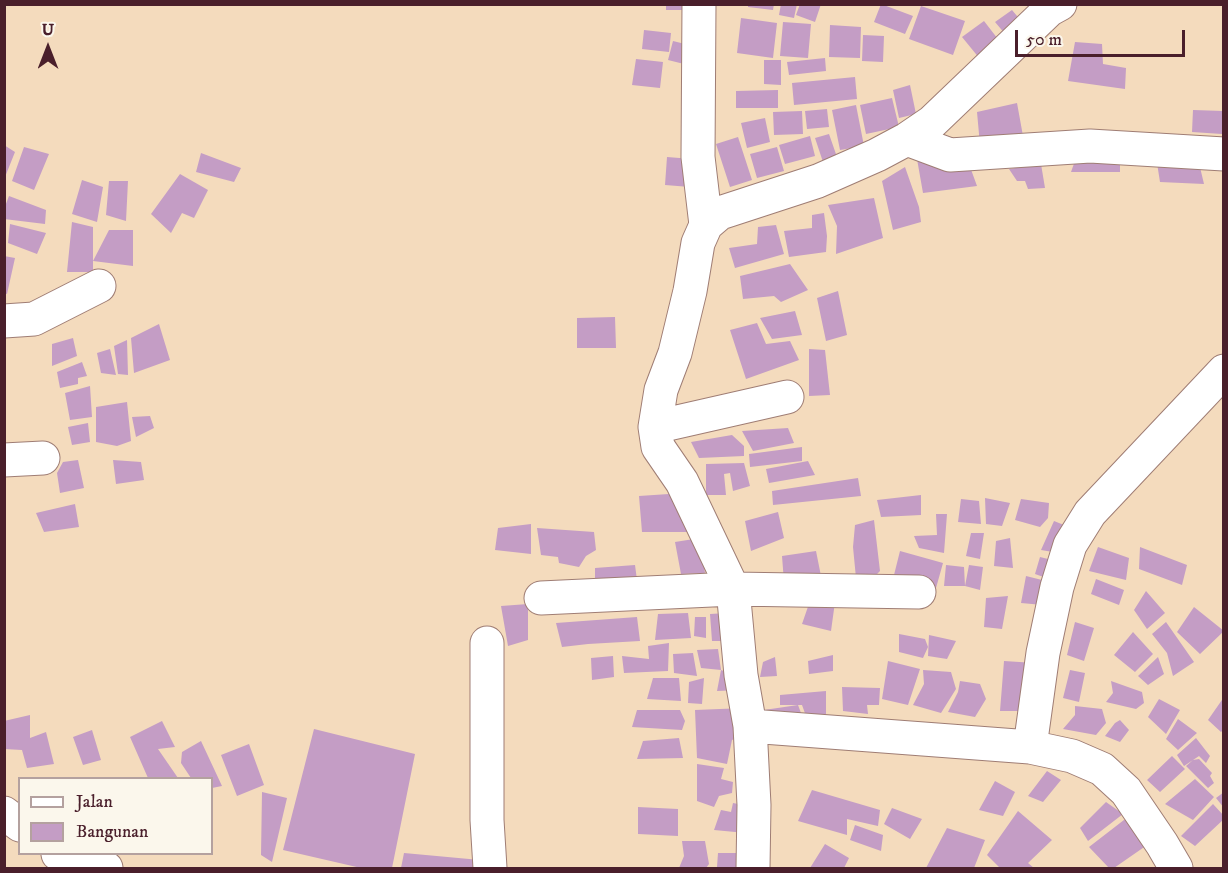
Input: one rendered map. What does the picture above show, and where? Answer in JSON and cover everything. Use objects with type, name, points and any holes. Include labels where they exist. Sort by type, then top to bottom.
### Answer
[{"type":"street","points":[[699,4],[698,158],[706,225]]},
{"type":"street","points":[[753,868],[754,806],[750,726],[741,675],[733,589],[682,482],[658,447],[655,427],[661,390],[675,352],[698,243],[706,225],[720,213],[819,181],[907,140],[932,122],[1049,10],[1060,4]]},
{"type":"street","points":[[907,140],[950,155],[1090,146],[1224,154]]},
{"type":"street","points":[[4,321],[34,319],[99,286]]},
{"type":"street","points":[[1030,747],[1043,654],[1057,587],[1070,545],[1090,513],[1224,371]]},
{"type":"street","points":[[655,427],[787,397]]},
{"type":"street","points":[[4,460],[44,458]]},
{"type":"street","points":[[541,598],[733,589],[919,592]]},
{"type":"street","points":[[487,643],[487,820],[490,868]]},
{"type":"street","points":[[750,726],[1030,747],[1072,756],[1102,769],[1126,791],[1176,868]]},
{"type":"street","points":[[4,813],[18,824]]},
{"type":"street","points":[[61,855],[106,868]]},
{"type":"building","points":[[666,4],[695,4],[695,10],[666,10]]},
{"type":"building","points":[[748,4],[774,4],[773,10],[748,7]]},
{"type":"building","points":[[781,4],[797,4],[794,18],[779,15]]},
{"type":"building","points":[[800,4],[821,4],[815,22],[796,15]]},
{"type":"building","points":[[881,4],[913,16],[905,34],[874,22]]},
{"type":"building","points":[[921,6],[965,21],[953,55],[909,39]]},
{"type":"building","points":[[1012,10],[1022,22],[1006,35],[995,22]]},
{"type":"building","points":[[741,18],[777,23],[773,58],[737,53]]},
{"type":"building","points":[[984,21],[1001,43],[980,59],[962,37]]},
{"type":"building","points":[[783,22],[811,24],[808,58],[780,56]]},
{"type":"building","points":[[830,25],[861,27],[860,58],[829,57]]},
{"type":"building","points":[[644,30],[671,33],[669,52],[642,49]]},
{"type":"building","points":[[863,35],[884,36],[883,62],[862,61]]},
{"type":"building","points":[[673,41],[697,47],[692,66],[668,60]]},
{"type":"building","points":[[1075,42],[1102,44],[1103,64],[1126,68],[1125,89],[1068,81]]},
{"type":"building","points":[[825,58],[826,71],[789,75],[787,62]]},
{"type":"building","points":[[636,59],[663,62],[660,88],[632,85]]},
{"type":"building","points":[[764,60],[781,60],[781,85],[764,84]]},
{"type":"building","points":[[855,77],[857,99],[794,105],[792,83]]},
{"type":"building","points":[[910,85],[916,114],[899,118],[893,90]]},
{"type":"building","points":[[778,90],[778,108],[736,108],[736,91]]},
{"type":"building","points":[[892,98],[899,127],[866,134],[860,105]]},
{"type":"building","points":[[1017,103],[1023,136],[980,145],[977,112]]},
{"type":"building","points":[[856,105],[864,146],[840,150],[832,110]]},
{"type":"building","points":[[827,109],[829,127],[807,129],[805,111]]},
{"type":"building","points":[[1193,110],[1223,111],[1222,134],[1192,132]]},
{"type":"building","points":[[802,111],[803,134],[774,135],[773,112]]},
{"type":"building","points":[[765,118],[770,142],[747,148],[741,123]]},
{"type":"building","points":[[829,134],[837,157],[823,162],[815,138]]},
{"type":"building","points":[[810,136],[815,156],[785,164],[779,145]]},
{"type":"building","points":[[738,137],[752,180],[730,187],[716,144]]},
{"type":"building","points":[[4,145],[15,152],[5,177],[4,177]]},
{"type":"building","points":[[24,147],[49,154],[34,190],[12,181]]},
{"type":"building","points":[[777,147],[784,171],[757,178],[750,154]]},
{"type":"building","points":[[201,153],[241,168],[234,182],[196,172]]},
{"type":"building","points":[[1120,156],[1120,172],[1071,172],[1076,158]]},
{"type":"building","points":[[667,157],[692,159],[690,187],[665,185]]},
{"type":"building","points":[[917,159],[969,164],[977,186],[923,193]]},
{"type":"building","points":[[1157,163],[1199,163],[1204,184],[1160,182]]},
{"type":"building","points":[[1041,164],[1045,188],[1028,189],[1025,181],[1017,181],[1009,169]]},
{"type":"building","points":[[905,167],[919,207],[921,222],[893,230],[882,181]]},
{"type":"building","points":[[180,174],[208,190],[194,218],[182,213],[171,233],[151,214]]},
{"type":"building","points":[[82,180],[103,187],[97,222],[72,214]]},
{"type":"building","points":[[109,181],[128,181],[126,221],[106,215]]},
{"type":"building","points":[[9,196],[46,210],[45,224],[4,219],[4,209]]},
{"type":"building","points":[[874,198],[883,238],[836,254],[837,226],[828,205]]},
{"type":"building","points":[[824,213],[827,236],[826,252],[789,257],[784,231],[812,228],[812,215]]},
{"type":"building","points":[[72,222],[93,227],[93,272],[67,272]]},
{"type":"building","points":[[10,224],[46,233],[37,254],[8,243]]},
{"type":"building","points":[[776,225],[784,254],[735,268],[729,248],[757,244],[758,227]]},
{"type":"building","points":[[109,230],[133,230],[133,266],[93,261]]},
{"type":"building","points":[[4,256],[15,258],[7,294],[4,293]]},
{"type":"building","points":[[790,264],[808,290],[781,302],[774,296],[743,299],[740,276]]},
{"type":"building","points":[[838,291],[847,335],[826,341],[817,298]]},
{"type":"building","points":[[795,311],[802,335],[772,339],[760,318]]},
{"type":"building","points":[[615,317],[616,348],[577,348],[577,318]]},
{"type":"building","points":[[757,323],[766,344],[790,341],[799,360],[746,379],[730,330]]},
{"type":"building","points":[[159,324],[170,360],[134,373],[131,338]]},
{"type":"building","points":[[73,338],[77,356],[52,366],[52,344]]},
{"type":"building","points":[[127,340],[128,375],[118,374],[114,346]]},
{"type":"building","points":[[110,349],[116,375],[101,373],[97,353]]},
{"type":"building","points":[[809,349],[825,350],[830,395],[809,396]]},
{"type":"building","points":[[82,362],[87,376],[78,378],[78,384],[60,388],[57,372]]},
{"type":"building","points":[[90,386],[92,417],[70,420],[65,393]]},
{"type":"building","points":[[127,402],[131,441],[117,446],[96,442],[96,407]]},
{"type":"building","points":[[150,416],[154,428],[136,437],[132,417]]},
{"type":"building","points":[[88,423],[90,442],[72,445],[68,427]]},
{"type":"building","points":[[788,428],[794,443],[753,451],[742,431]]},
{"type":"building","points":[[732,435],[744,446],[744,456],[699,458],[691,442]]},
{"type":"building","points":[[802,447],[802,461],[750,467],[749,454]]},
{"type":"building","points":[[78,460],[84,488],[60,493],[57,473],[63,462]]},
{"type":"building","points":[[113,460],[141,462],[144,480],[116,484]]},
{"type":"building","points":[[808,461],[815,475],[769,483],[766,469]]},
{"type":"building","points":[[744,463],[750,486],[733,491],[730,473],[724,474],[726,495],[706,495],[706,464]]},
{"type":"building","points":[[858,478],[861,496],[773,505],[772,491]]},
{"type":"building","points":[[684,493],[689,532],[642,532],[639,496]]},
{"type":"building","points":[[921,495],[921,515],[881,517],[877,500]]},
{"type":"building","points":[[985,498],[1010,503],[1002,526],[986,524]]},
{"type":"building","points":[[961,499],[979,501],[981,524],[958,522]]},
{"type":"building","points":[[1021,499],[1049,503],[1048,518],[1040,527],[1015,520]]},
{"type":"building","points":[[75,504],[79,527],[44,532],[36,513]]},
{"type":"building","points":[[778,512],[784,538],[751,551],[745,521]]},
{"type":"building","points":[[936,514],[947,514],[944,553],[919,548],[914,536],[937,535]]},
{"type":"building","points":[[874,520],[880,571],[873,578],[856,578],[853,547],[855,525]]},
{"type":"building","points":[[1054,521],[1069,527],[1059,553],[1041,550]]},
{"type":"building","points":[[531,524],[531,554],[495,550],[498,528]]},
{"type":"building","points":[[537,528],[594,532],[596,550],[586,556],[579,567],[559,563],[558,557],[541,555]]},
{"type":"building","points":[[971,533],[984,533],[980,559],[966,556]]},
{"type":"building","points":[[700,538],[705,573],[681,574],[675,542]]},
{"type":"building","points":[[1010,538],[1013,568],[994,566],[996,541]]},
{"type":"building","points":[[1098,547],[1129,558],[1126,580],[1089,571]]},
{"type":"building","points":[[1140,547],[1187,565],[1182,585],[1139,569]]},
{"type":"building","points":[[816,551],[821,576],[784,582],[782,556]]},
{"type":"building","points":[[900,551],[943,563],[936,588],[892,583]]},
{"type":"building","points":[[1040,557],[1060,562],[1052,580],[1035,574]]},
{"type":"building","points":[[635,565],[637,580],[595,585],[595,568]]},
{"type":"building","points":[[946,565],[964,567],[965,586],[944,586]]},
{"type":"building","points":[[969,565],[983,567],[980,590],[965,586]]},
{"type":"building","points":[[1026,576],[1046,581],[1043,605],[1021,603]]},
{"type":"building","points":[[1096,579],[1124,590],[1119,605],[1091,594]]},
{"type":"building","points":[[1146,591],[1165,613],[1147,629],[1134,610]]},
{"type":"building","points":[[1008,596],[1002,629],[984,627],[986,598]]},
{"type":"building","points":[[811,598],[835,602],[831,631],[802,624]]},
{"type":"building","points":[[528,604],[528,640],[508,646],[501,606]]},
{"type":"building","points":[[1194,607],[1224,631],[1200,654],[1177,632]]},
{"type":"building","points":[[688,613],[691,638],[655,640],[658,614]]},
{"type":"building","points":[[727,613],[733,641],[712,641],[710,614]]},
{"type":"building","points":[[637,617],[640,641],[562,647],[556,623]]},
{"type":"building","points":[[695,617],[706,617],[706,638],[694,636]]},
{"type":"building","points":[[1075,622],[1094,628],[1084,661],[1067,655]]},
{"type":"building","points":[[1166,622],[1194,662],[1173,676],[1167,653],[1152,634]]},
{"type":"building","points":[[1133,632],[1153,654],[1135,672],[1114,655]]},
{"type":"building","points":[[899,634],[925,639],[928,647],[923,658],[899,652]]},
{"type":"building","points":[[929,635],[956,641],[947,659],[928,656]]},
{"type":"building","points":[[669,643],[668,671],[624,673],[622,656],[649,659],[648,646]]},
{"type":"building","points":[[718,649],[721,670],[701,668],[697,650]]},
{"type":"building","points":[[693,653],[697,676],[674,673],[673,654]]},
{"type":"building","points":[[833,655],[833,671],[809,674],[808,661]]},
{"type":"building","points":[[613,656],[614,677],[592,680],[591,658]]},
{"type":"building","points":[[775,657],[777,676],[760,677],[763,662]]},
{"type":"building","points":[[1158,657],[1164,674],[1148,685],[1138,676]]},
{"type":"building","points":[[888,661],[920,669],[908,705],[882,699]]},
{"type":"building","points":[[1004,661],[1035,663],[1031,711],[1000,711]]},
{"type":"building","points":[[721,670],[736,676],[741,690],[717,691]]},
{"type":"building","points":[[923,670],[951,672],[956,689],[941,713],[913,705],[924,684]]},
{"type":"building","points":[[1070,670],[1085,673],[1079,702],[1063,698]]},
{"type":"building","points":[[653,678],[679,678],[681,701],[647,699]]},
{"type":"building","points":[[704,678],[702,704],[688,703],[689,682]]},
{"type":"building","points":[[960,681],[980,684],[986,699],[975,717],[948,712],[958,692]]},
{"type":"building","points":[[1111,681],[1142,692],[1144,703],[1136,709],[1106,702],[1113,693]]},
{"type":"building","points":[[842,687],[880,688],[879,705],[867,705],[868,714],[843,711]]},
{"type":"building","points":[[826,691],[826,716],[806,716],[802,705],[780,705],[780,695]]},
{"type":"building","points":[[1224,697],[1224,729],[1221,732],[1208,720]]},
{"type":"building","points":[[1159,699],[1180,710],[1166,734],[1148,717]]},
{"type":"building","points":[[798,705],[804,721],[765,722],[764,710]]},
{"type":"building","points":[[1075,706],[1102,709],[1106,723],[1096,735],[1063,729],[1075,715]]},
{"type":"building","points":[[745,708],[742,736],[732,740],[727,764],[697,758],[695,710]]},
{"type":"building","points":[[637,710],[680,710],[685,721],[682,730],[632,727]]},
{"type":"building","points":[[30,715],[30,738],[46,732],[54,764],[27,768],[22,750],[4,749],[4,721]]},
{"type":"building","points":[[1178,719],[1197,733],[1178,750],[1166,739]]},
{"type":"building","points":[[1120,720],[1129,730],[1120,742],[1105,736]]},
{"type":"building","points":[[162,721],[175,747],[158,749],[177,777],[148,777],[130,737]]},
{"type":"building","points":[[314,729],[415,754],[392,868],[361,868],[283,850]]},
{"type":"building","points":[[92,730],[101,760],[83,765],[73,737]]},
{"type":"building","points":[[679,738],[683,758],[637,759],[643,741]]},
{"type":"building","points":[[1196,738],[1210,756],[1206,763],[1199,756],[1184,766],[1177,755]]},
{"type":"building","points":[[201,741],[222,786],[213,788],[213,777],[190,777],[181,763],[182,752]]},
{"type":"building","points":[[249,744],[264,785],[237,796],[221,755]]},
{"type":"building","points":[[1172,756],[1185,769],[1160,792],[1147,780]]},
{"type":"building","points":[[1199,759],[1212,773],[1210,776],[1214,783],[1208,788],[1186,766],[1193,760]]},
{"type":"building","points":[[697,764],[724,768],[721,779],[733,782],[732,793],[719,796],[714,807],[697,801]]},
{"type":"building","points":[[1047,771],[1061,780],[1043,802],[1028,796]]},
{"type":"building","points":[[1195,779],[1214,797],[1193,820],[1165,804]]},
{"type":"building","points":[[995,781],[1015,792],[1003,816],[979,810]]},
{"type":"building","points":[[812,790],[880,810],[878,826],[847,819],[847,835],[798,821]]},
{"type":"building","points":[[262,792],[287,798],[272,862],[261,855]]},
{"type":"building","points":[[1224,792],[1224,808],[1216,798]]},
{"type":"building","points":[[1106,802],[1123,814],[1088,841],[1080,828]]},
{"type":"building","points":[[733,803],[748,806],[746,833],[714,830],[721,810],[731,812]]},
{"type":"building","points":[[1213,804],[1224,819],[1195,846],[1181,836]]},
{"type":"building","points":[[638,807],[678,809],[678,836],[638,834]]},
{"type":"building","points":[[892,808],[922,819],[910,839],[884,824]]},
{"type":"building","points":[[1018,811],[1052,840],[1028,863],[1034,868],[1000,868],[987,855]]},
{"type":"building","points":[[1133,813],[1150,843],[1114,868],[1109,868],[1089,847]]},
{"type":"building","points":[[855,825],[883,835],[881,851],[850,840]]},
{"type":"building","points":[[947,828],[985,840],[974,868],[926,868]]},
{"type":"building","points":[[682,841],[705,841],[709,864],[706,868],[679,868],[684,856]]},
{"type":"building","points":[[825,844],[849,858],[844,868],[810,868]]},
{"type":"building","points":[[404,853],[480,860],[482,868],[401,868]]},
{"type":"building","points":[[718,853],[742,853],[742,867],[717,867]]}]
